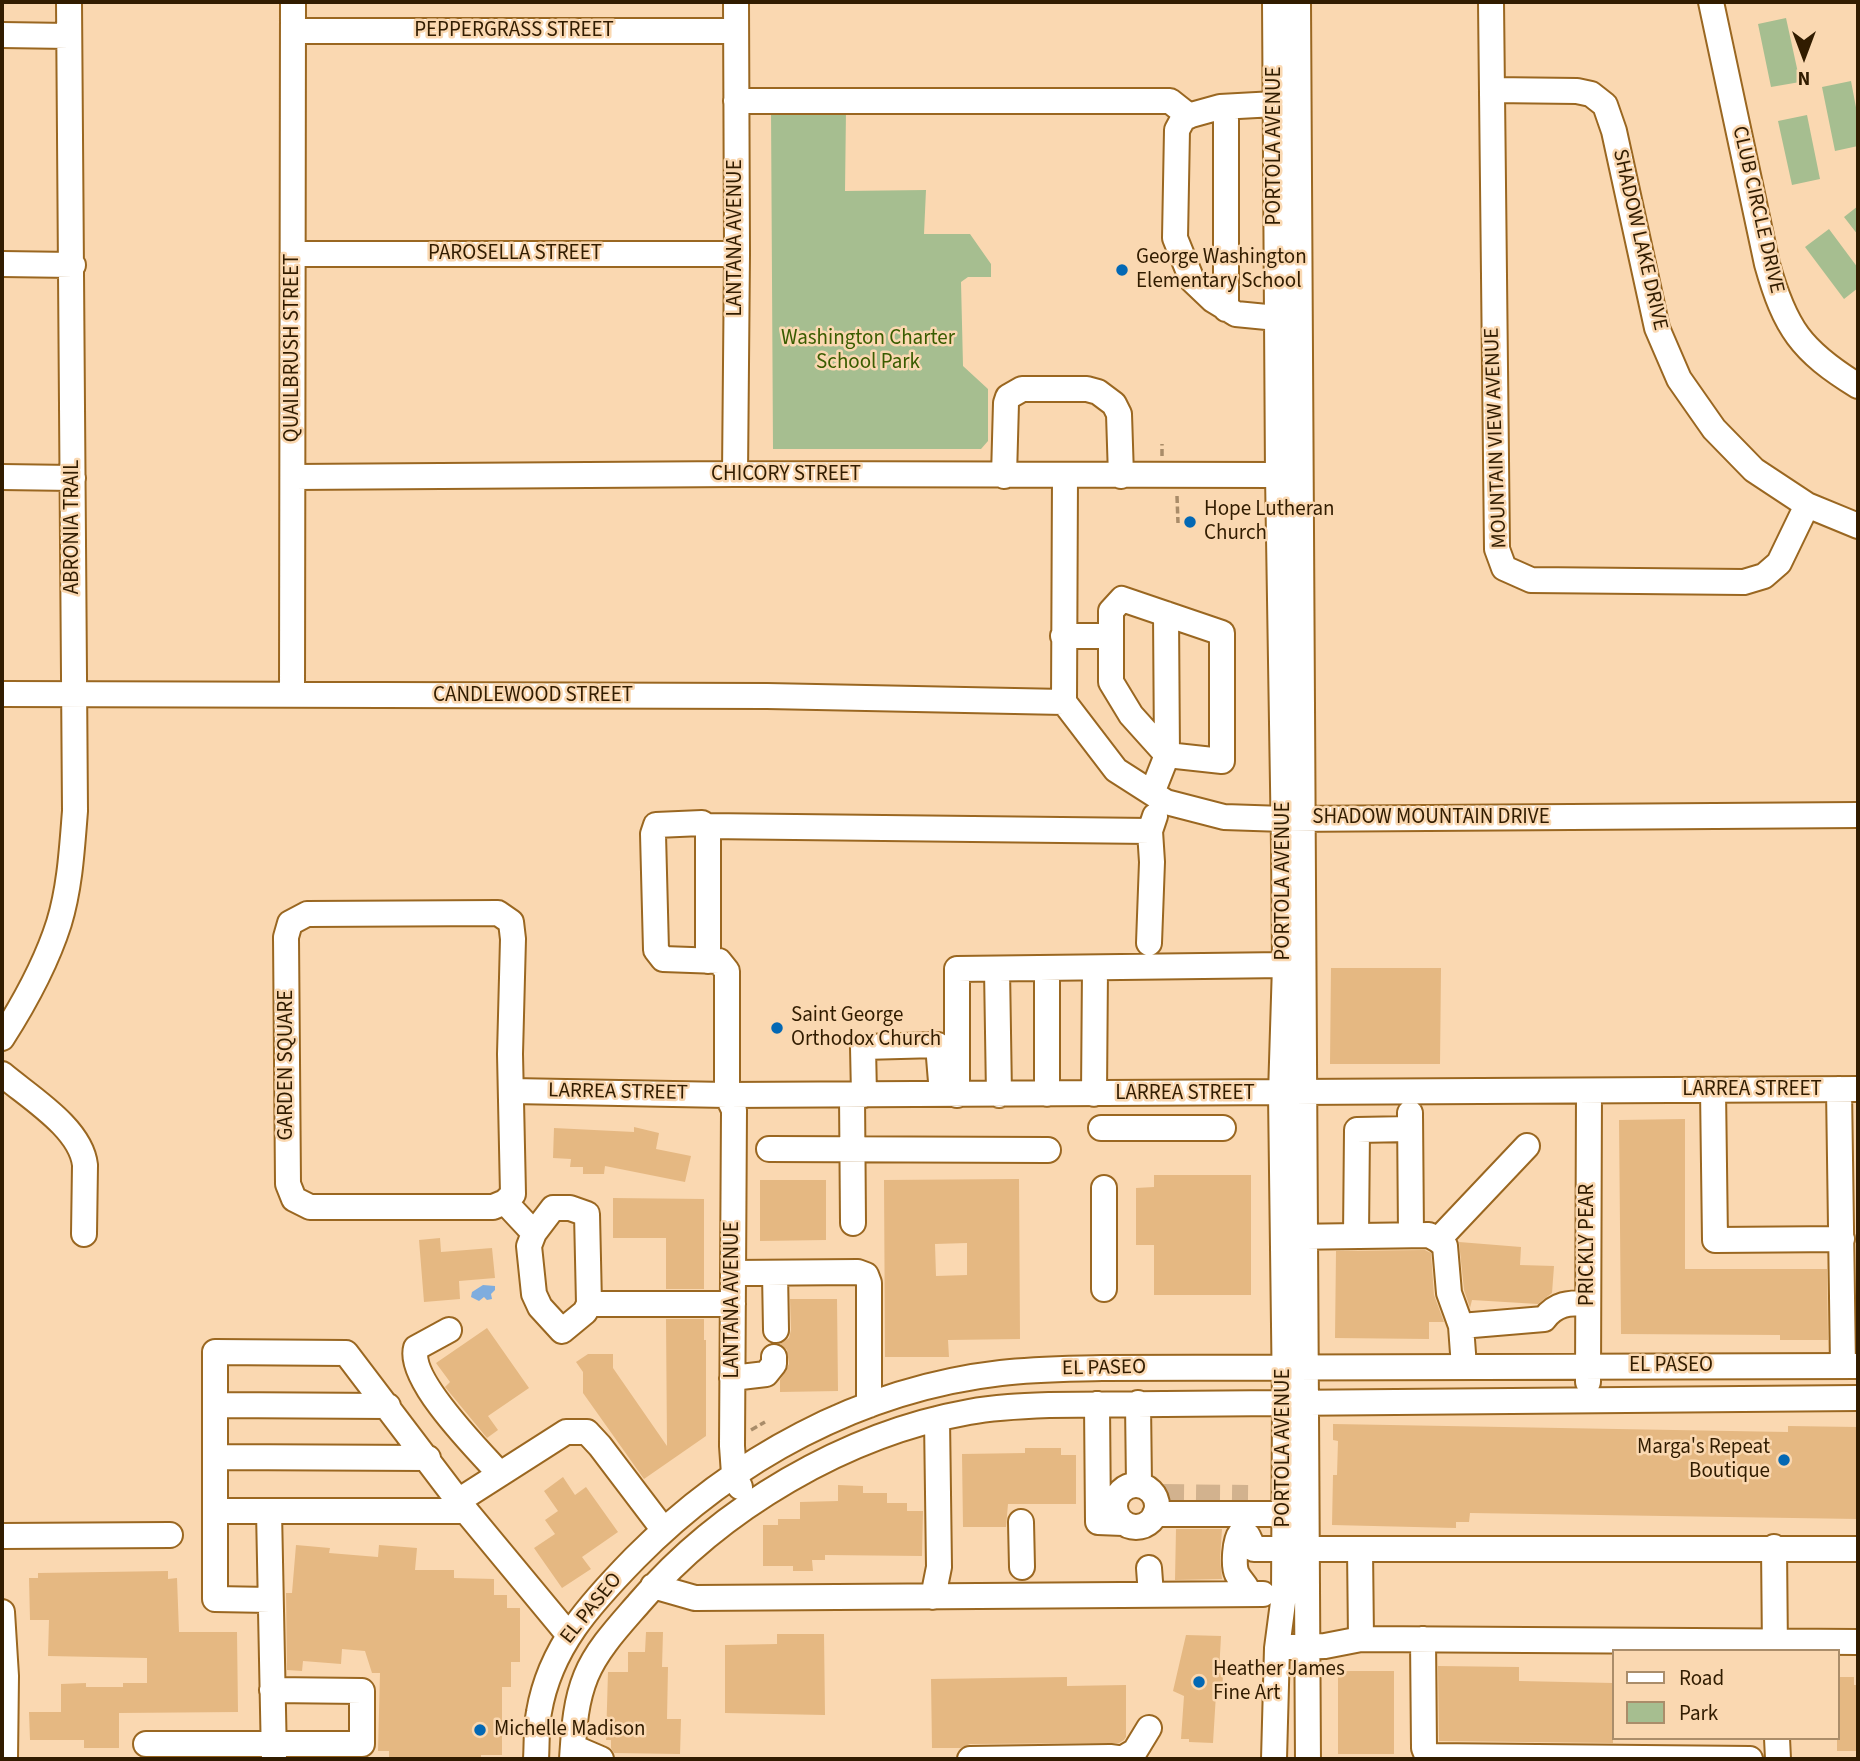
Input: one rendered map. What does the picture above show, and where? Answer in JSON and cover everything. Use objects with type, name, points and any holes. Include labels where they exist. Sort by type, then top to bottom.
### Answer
[{"type":"street","name":"ABRONIA TRAIL","points":[[2,1038],[28,997],[59,922],[66,895],[75,811],[69,2]]},
{"type":"street","name":"QUAILBRUSH STREET","points":[[292,695],[293,2]]},
{"type":"street","name":"LANTANA AVENUE","points":[[735,474],[736,2]]},
{"type":"street","name":"PORTOLA AVENUE","points":[[1275,2],[1278,475],[1294,820],[1285,965],[1293,1094]]},
{"type":"street","name":"PORTOLA AVENUE","points":[[1298,2],[1290,1241],[1296,1385],[1296,1527],[1308,1646],[1308,1759]]},
{"type":"street","name":"MOUNTAIN VIEW AVENUE","points":[[1491,2],[1497,549],[1504,568],[1531,580],[1744,582],[1764,576],[1779,563],[1807,505]]},
{"type":"street","name":"CLUB CIRCLE DRIVE","points":[[1711,2],[1776,295],[1792,331],[1830,369],[1858,386]]},
{"type":"street","name":"PEPPERGRASS STREET","points":[[293,30],[736,31]]},
{"type":"street","points":[[2,35],[69,36]]},
{"type":"street","name":"SHADOW LAKE DRIVE","points":[[1492,90],[1577,91],[1591,94],[1605,105],[1630,198],[1657,328],[1679,379],[1714,429],[1754,470],[1807,505],[1858,526]]},
{"type":"street","points":[[736,101],[1170,101],[1189,116]]},
{"type":"street","points":[[1275,104],[1226,107],[1184,117],[1177,130],[1175,238],[1192,280],[1213,300],[1236,314],[1277,318]]},
{"type":"street","points":[[1226,107],[1226,309]]},
{"type":"street","name":"PAROSELLA STREET","points":[[293,254],[737,254]]},
{"type":"street","points":[[2,264],[73,265]]},
{"type":"street","points":[[1004,476],[1006,403],[1015,392],[1022,389],[1087,389],[1098,392],[1114,404],[1121,426],[1121,476]]},
{"type":"street","name":"CHICORY STREET","points":[[294,477],[735,474],[1278,475]]},
{"type":"street","points":[[1064,702],[1065,476]]},
{"type":"street","points":[[2,477],[73,478]]},
{"type":"street","points":[[1122,599],[1166,614],[1222,633],[1222,761],[1167,755],[1131,715],[1111,682],[1111,611],[1122,599]]},
{"type":"street","points":[[1149,943],[1150,831],[1167,755],[1166,614]]},
{"type":"street","points":[[1063,636],[1111,636]]},
{"type":"street","name":"CANDLEWOOD STREET","points":[[2,694],[767,696],[1064,702]]},
{"type":"street","name":"SHADOW MOUNTAIN DRIVE","points":[[1064,702],[1116,770],[1159,798],[1224,817],[1294,820],[1858,815]]},
{"type":"street","points":[[706,826],[708,961],[663,959],[656,950],[653,834],[656,825],[702,823],[706,826],[1150,831]]},
{"type":"street","name":"GARDEN SQUARE","points":[[473,913],[498,913],[510,922],[513,939],[513,1194],[505,1202],[493,1207],[310,1207],[294,1199],[288,1184],[286,937],[290,923],[307,914],[473,913]]},
{"type":"street","name":"LANTANA AVENUE","points":[[708,961],[719,961],[727,971],[727,1095],[734,1110],[734,1474],[747,1504]]},
{"type":"street","points":[[949,1095],[957,969],[1285,965]]},
{"type":"street","points":[[1094,1094],[1095,968]]},
{"type":"street","points":[[997,969],[999,1095]]},
{"type":"street","points":[[1047,969],[1047,1094]]},
{"type":"street","points":[[853,1223],[852,1149],[863,1046],[938,1045],[949,1095]]},
{"type":"street","points":[[2,1074],[65,1127],[84,1156],[84,1234]]},
{"type":"street","points":[[1849,1089],[1842,1239],[1851,1366]]},
{"type":"street","name":"LARREA STREET","points":[[512,1091],[727,1095],[999,1095],[1849,1089]]},
{"type":"street","points":[[1713,1090],[1715,1240],[1842,1239]]},
{"type":"street","name":"PRICKLY PEAR","points":[[1588,1400],[1588,1367],[1578,1303],[1589,1091]]},
{"type":"street","points":[[1409,1092],[1411,1235]]},
{"type":"street","points":[[1356,1236],[1356,1130],[1410,1129]]},
{"type":"street","points":[[1101,1134],[1223,1134]]},
{"type":"street","points":[[1438,1240],[1527,1146]]},
{"type":"street","points":[[769,1149],[1048,1150]]},
{"type":"street","points":[[1104,1188],[1104,1289]]},
{"type":"street","points":[[505,1202],[534,1233]]},
{"type":"street","points":[[554,1208],[570,1208],[587,1214],[589,1304],[585,1312],[562,1331],[540,1307],[534,1294],[529,1246],[534,1233],[554,1208]]},
{"type":"street","points":[[1290,1241],[1411,1235],[1429,1235],[1438,1240],[1445,1247],[1449,1293],[1461,1326],[1464,1367]]},
{"type":"street","points":[[733,1273],[858,1272],[866,1275],[869,1283],[869,1405]]},
{"type":"street","points":[[775,1273],[776,1330]]},
{"type":"street","points":[[1461,1326],[1544,1319],[1551,1310],[1578,1303]]},
{"type":"street","points":[[589,1304],[733,1304]]},
{"type":"street","points":[[449,1330],[416,1348],[416,1367],[429,1390],[500,1474]]},
{"type":"street","points":[[270,1600],[215,1599],[215,1352],[346,1353],[462,1506],[568,1634]]},
{"type":"street","points":[[732,1378],[766,1374],[774,1364],[774,1357]]},
{"type":"street","name":"EL PASEO","points":[[573,1753],[575,1713],[587,1674],[612,1635],[653,1586],[698,1544],[747,1504],[802,1472],[856,1447],[937,1419],[971,1411],[1049,1405],[1138,1403],[1464,1367],[1851,1366]]},
{"type":"street","name":"EL PASEO","points":[[536,1759],[539,1712],[554,1659],[568,1634],[613,1580],[663,1529],[734,1474],[785,1442],[869,1405],[964,1379],[1049,1370],[1226,1368],[1354,1402],[1858,1398]]},
{"type":"street","points":[[971,1411],[980,1402],[993,1397],[1032,1389],[1046,1378],[1049,1370]]},
{"type":"street","points":[[1097,1404],[1098,1522],[1123,1523],[1129,1526],[1149,1522],[1152,1498],[1138,1403]]},
{"type":"street","points":[[215,1405],[388,1406]]},
{"type":"street","points":[[933,1597],[939,1567],[937,1419]]},
{"type":"street","points":[[215,1511],[462,1506],[500,1474],[566,1432],[587,1433],[600,1446],[663,1529]]},
{"type":"street","points":[[215,1457],[428,1458]]},
{"type":"street","points":[[1123,1523],[1115,1511],[1116,1498],[1126,1488],[1152,1498],[1296,1527],[1360,1549],[1858,1549]]},
{"type":"street","points":[[1248,1497],[1296,1527]]},
{"type":"street","points":[[268,1511],[274,1752]]},
{"type":"street","points":[[1021,1522],[1021,1567]]},
{"type":"street","points":[[1249,1594],[1247,1586],[1236,1573],[1237,1537],[1240,1534],[1248,1535],[1254,1549],[1296,1527]]},
{"type":"street","name":"PORTOLA AVENUE","points":[[1274,1759],[1276,1648],[1296,1527]]},
{"type":"street","points":[[2,1536],[170,1535]]},
{"type":"street","points":[[1774,1547],[1775,1646]]},
{"type":"street","points":[[1360,1549],[1361,1639]]},
{"type":"street","points":[[1149,1568],[1150,1595]]},
{"type":"street","points":[[653,1586],[695,1598],[1284,1595]]},
{"type":"street","points":[[2,1612],[6,1676],[5,1759]]},
{"type":"street","points":[[1276,1648],[1361,1639],[1775,1646],[1858,1642]]},
{"type":"street","points":[[1423,1639],[1425,1751],[1430,1756],[1750,1759]]},
{"type":"street","points":[[146,1744],[274,1752],[362,1744],[362,1690],[272,1690]]},
{"type":"street","points":[[970,1759],[1124,1758],[1135,1751],[1149,1728]]},
{"type":"street","points":[[1777,1740],[1778,1759]]},
{"type":"street","points":[[573,1753],[601,1759]]},
{"type":"path","points":[[1162,444],[1162,456]]},
{"type":"path","points":[[1177,496],[1178,523]]},
{"type":"green space","points":[[1786,18],[1800,82],[1771,87],[1758,24]]},
{"type":"green space","points":[[1851,81],[1858,118],[1858,146],[1835,151],[1822,87]]},
{"type":"green space","name":"Washington Charter School Park","points":[[771,110],[846,110],[845,191],[926,190],[924,234],[970,234],[991,264],[991,277],[968,277],[961,282],[963,366],[988,389],[988,441],[981,449],[773,449]]},
{"type":"green space","points":[[1807,115],[1820,179],[1792,185],[1778,121]]},
{"type":"green space","points":[[1858,206],[1858,235],[1844,217]]},
{"type":"green space","points":[[1829,229],[1858,268],[1858,288],[1844,299],[1805,247]]},
{"type":"water","points":[[483,1285],[495,1286],[492,1299],[487,1300],[484,1297],[479,1301],[471,1297],[472,1292]]},
{"type":"building","points":[[1331,968],[1441,968],[1440,1064],[1330,1064]]},
{"type":"building","points":[[1685,1119],[1685,1269],[1827,1269],[1828,1340],[1780,1340],[1780,1335],[1621,1334],[1619,1120]]},
{"type":"building","points":[[634,1127],[659,1133],[656,1149],[691,1156],[685,1182],[605,1166],[604,1174],[583,1174],[583,1167],[570,1167],[571,1159],[553,1158],[554,1128],[634,1132]]},
{"type":"building","points":[[1154,1175],[1251,1175],[1251,1295],[1154,1295],[1154,1245],[1136,1245],[1136,1188],[1154,1187]]},
{"type":"building","points":[[1019,1179],[1020,1339],[948,1340],[949,1357],[885,1357],[884,1180]],"holes":[[[967,1243],[967,1275],[936,1276],[935,1244]]]},
{"type":"building","points":[[760,1180],[826,1180],[826,1240],[760,1241]]},
{"type":"building","points":[[613,1198],[704,1199],[704,1289],[666,1289],[666,1238],[613,1238]]},
{"type":"building","points":[[440,1238],[441,1252],[492,1248],[495,1278],[459,1281],[460,1299],[424,1302],[419,1240]]},
{"type":"building","points":[[1459,1242],[1521,1247],[1520,1265],[1554,1266],[1552,1293],[1538,1304],[1472,1300],[1470,1308],[1464,1290]]},
{"type":"building","points":[[1425,1250],[1431,1253],[1434,1295],[1444,1322],[1429,1322],[1429,1339],[1335,1338],[1336,1251]]},
{"type":"building","points":[[790,1299],[837,1299],[838,1391],[780,1392],[780,1380],[789,1364],[787,1350],[780,1344],[789,1338],[791,1330]]},
{"type":"building","points":[[666,1319],[704,1319],[706,1436],[644,1479],[583,1393],[583,1372],[576,1362],[588,1354],[613,1354],[613,1368],[667,1446]]},
{"type":"building","points":[[487,1328],[529,1388],[488,1416],[498,1430],[487,1438],[445,1387],[450,1382],[436,1363]]},
{"type":"building","points":[[1333,1424],[1788,1432],[1788,1426],[1858,1427],[1858,1519],[1470,1513],[1469,1522],[1456,1522],[1456,1528],[1332,1525],[1333,1475],[1337,1475],[1338,1441],[1333,1440]]},
{"type":"building","points":[[1025,1448],[1061,1448],[1061,1455],[1076,1455],[1076,1504],[1008,1504],[1006,1527],[963,1527],[962,1454],[1025,1453]]},
{"type":"building","points":[[563,1477],[575,1495],[586,1487],[618,1532],[582,1557],[591,1569],[562,1588],[534,1548],[555,1534],[545,1520],[558,1511],[544,1491]]},
{"type":"building","points":[[838,1485],[863,1486],[863,1493],[887,1493],[887,1503],[907,1503],[907,1511],[923,1511],[922,1556],[825,1555],[825,1560],[812,1560],[813,1571],[793,1571],[793,1566],[763,1566],[763,1525],[778,1525],[778,1519],[800,1519],[800,1502],[838,1501]]},
{"type":"building","points":[[1176,1529],[1222,1529],[1222,1579],[1175,1580]]},
{"type":"building","points":[[296,1545],[330,1548],[329,1553],[378,1557],[379,1545],[417,1548],[415,1570],[454,1570],[454,1578],[494,1579],[494,1595],[507,1595],[507,1608],[520,1608],[520,1662],[511,1662],[511,1687],[502,1687],[502,1755],[481,1755],[481,1759],[389,1759],[389,1751],[378,1751],[380,1673],[372,1673],[365,1651],[342,1649],[341,1664],[303,1661],[302,1671],[287,1670],[286,1593],[292,1593]]},
{"type":"building","points":[[168,1571],[168,1579],[177,1578],[179,1632],[237,1632],[238,1712],[119,1713],[119,1748],[84,1748],[84,1740],[30,1740],[29,1712],[61,1712],[61,1684],[86,1683],[86,1687],[123,1687],[123,1683],[147,1683],[147,1658],[48,1656],[49,1620],[30,1620],[29,1578],[38,1578],[38,1573]]},
{"type":"building","points":[[646,1632],[663,1632],[662,1667],[668,1667],[667,1719],[681,1719],[680,1754],[614,1753],[611,1740],[606,1740],[608,1672],[628,1672],[628,1652],[645,1652]]},
{"type":"building","points":[[777,1634],[824,1634],[825,1715],[725,1713],[725,1645],[777,1644]]},
{"type":"building","name":"Heather James Fine Art","points":[[1186,1635],[1221,1636],[1219,1673],[1223,1674],[1222,1694],[1216,1694],[1213,1743],[1181,1739],[1184,1696],[1173,1691]]},
{"type":"building","points":[[1438,1666],[1519,1667],[1519,1681],[1612,1683],[1613,1743],[1439,1741]]},
{"type":"building","points":[[1338,1671],[1394,1671],[1394,1754],[1338,1754]]},
{"type":"building","points":[[1067,1677],[1067,1686],[1126,1685],[1124,1740],[1119,1743],[970,1744],[961,1748],[932,1748],[931,1679]]},
{"type":"building","points":[[1839,1677],[1854,1677],[1854,1685],[1858,1685],[1858,1751],[1837,1751]]},
{"type":"tunnel","points":[[1160,1496],[1248,1497]]},
{"type":"place","name":"George Washington Elementary School","points":[[1122,270]]},
{"type":"place","name":"Hope Lutheran Church","points":[[1190,522]]},
{"type":"place","name":"Saint George Orthodox Church","points":[[777,1028]]},
{"type":"place","name":"Marga's Repeat Boutique","points":[[1784,1460]]},
{"type":"place","name":"Heather James Fine Art","points":[[1199,1682]]},
{"type":"place","name":"Michelle Madison","points":[[480,1730]]}]
